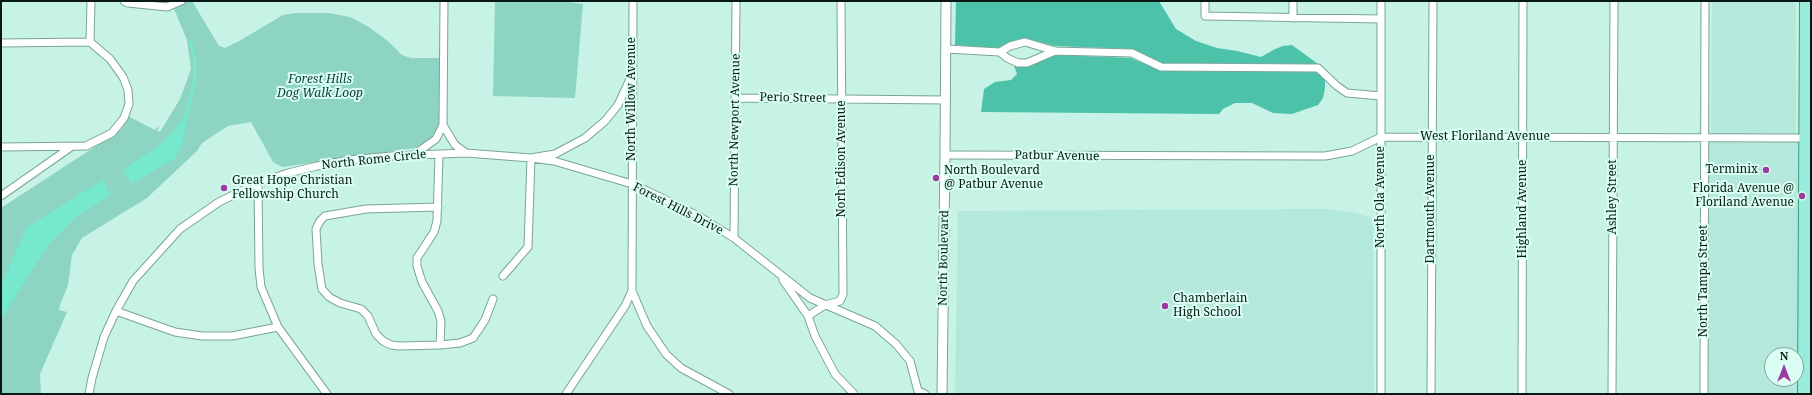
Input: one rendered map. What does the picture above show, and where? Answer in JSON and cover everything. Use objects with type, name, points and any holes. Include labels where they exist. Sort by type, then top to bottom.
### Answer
[{"type":"main road","points":[[1804,394],[1807,380],[1808,142],[1806,94],[1806,1]]},
{"type":"main road","points":[[1806,94],[1811,110]]},
{"type":"street","points":[[90,42],[91,1]]},
{"type":"street","points":[[124,1],[128,3],[167,7],[181,1]]},
{"type":"street","points":[[414,154],[436,139],[443,125],[444,1]]},
{"type":"street","name":"North Willow Avenue","points":[[566,394],[625,306],[632,291],[633,1]]},
{"type":"street","name":"North Newport Avenue","points":[[734,238],[736,1]]},
{"type":"street","name":"Norh Edison Avenue","points":[[825,305],[840,301],[843,294],[841,1]]},
{"type":"street","name":"North Boulevard","points":[[942,394],[946,154],[946,1]]},
{"type":"street","points":[[1205,1],[1205,16],[1381,19]]},
{"type":"street","points":[[1293,1],[1293,18]]},
{"type":"street","name":"North Ola Avenue","points":[[1381,1],[1381,394]]},
{"type":"street","name":"Dartmouth Avenue","points":[[1431,394],[1431,137],[1433,1]]},
{"type":"street","name":"Highland Avenue","points":[[1522,394],[1523,1]]},
{"type":"street","name":"Ashley Street","points":[[1612,394],[1614,1]]},
{"type":"street","name":"North Tampa Street","points":[[1704,394],[1705,1]]},
{"type":"street","points":[[1,42],[90,42],[110,59],[123,77],[128,90],[130,104],[124,118],[112,133],[86,146],[1,147]]},
{"type":"street","points":[[946,49],[1000,52],[1010,46],[1025,42],[1055,51],[1132,54],[1161,67],[1318,68],[1337,86],[1347,93],[1381,96]]},
{"type":"street","points":[[1000,52],[1007,58],[1018,63],[1027,63],[1055,51]]},
{"type":"street","points":[[503,276],[528,247],[532,158],[555,154],[585,138],[605,121],[618,105],[632,75]]},
{"type":"street","name":"Perio Street","points":[[736,98],[946,100]]},
{"type":"street","points":[[443,125],[455,145],[466,153]]},
{"type":"street","name":"West Floriland Avenue","points":[[1168,156],[1325,156],[1352,151],[1381,137],[1704,138],[1808,142]]},
{"type":"street","points":[[1,196],[71,147]]},
{"type":"street","name":"Forest Hills Drive","points":[[439,154],[466,153],[554,161],[632,184],[693,214],[734,238],[810,298],[875,326],[896,344],[910,361],[921,393]]},
{"type":"street","name":"North Rome Circle","points":[[89,394],[92,378],[104,338],[116,311],[133,281],[180,230],[220,202],[258,184],[288,173],[317,166],[350,160],[414,154],[439,154]]},
{"type":"street","points":[[439,154],[437,221],[434,232],[417,258],[416,266],[420,278],[438,311],[441,321],[440,345]]},
{"type":"street","name":"Patbur Avenue","points":[[946,154],[1168,156]]},
{"type":"street","points":[[258,184],[259,268],[261,287],[278,327],[327,394]]},
{"type":"street","points":[[438,208],[372,208],[325,216],[320,221],[316,229],[319,278],[322,289],[329,297],[340,303],[362,309],[368,316],[376,334],[390,345],[440,345],[460,343],[473,338],[485,320],[494,299]]},
{"type":"street","points":[[778,273],[808,316],[814,336],[836,374],[854,394]]},
{"type":"street","points":[[632,291],[647,326],[666,354],[681,368],[729,394]]},
{"type":"street","points":[[808,316],[825,305]]},
{"type":"street","points":[[116,311],[175,332],[202,336],[232,336],[278,327]]},
{"type":"shaded area","points":[[956,1],[1159,1],[1176,29],[1196,41],[1217,48],[1261,57],[1275,49],[1292,45],[1318,64],[1162,63],[1132,49],[1055,46],[1025,38],[1009,42],[998,48],[955,45]]},
{"type":"shaded area","points":[[1712,1],[1796,1],[1796,135],[1711,134]]},
{"type":"shaded area","points":[[192,41],[196,58],[196,81],[182,144],[175,158],[132,184],[122,170],[166,139],[184,118],[193,82],[193,57],[189,42]]},
{"type":"shaded area","points":[[1055,55],[1131,58],[1161,71],[1317,72],[1325,80],[1325,88],[1323,98],[1318,105],[1292,114],[1273,113],[1252,103],[1235,103],[1223,109],[1219,114],[981,112],[984,89],[995,82],[1011,80],[1017,74],[1014,66],[1028,67]]},
{"type":"shaded area","points":[[1708,142],[1798,142],[1800,347],[1764,347],[1764,387],[1800,387],[1800,394],[1707,394]]},
{"type":"shaded area","points":[[103,180],[110,195],[76,217],[48,245],[1,320],[1,286],[27,227]]},
{"type":"shaded area","name":"Chamberlain High School","points":[[1324,209],[1351,212],[1373,218],[1374,394],[955,394],[958,211]]},
{"type":"green space","name":"Forest Hills Dog Walk Loop","points":[[181,1],[192,1],[219,46],[225,48],[283,15],[296,13],[329,13],[350,17],[369,27],[389,42],[402,55],[411,58],[444,58],[443,125],[430,138],[415,148],[282,167],[273,162],[251,122],[228,126],[202,143],[197,151],[147,198],[82,238],[72,255],[68,285],[60,305],[59,310],[67,312],[40,374],[41,394],[1,394],[1,208],[122,129],[128,116],[155,130],[160,125],[157,131],[160,132],[180,99],[191,69],[187,40],[172,4]]},
{"type":"green space","points":[[495,1],[561,1],[583,4],[575,98],[493,96]]},
{"type":"place","name":"Terminix","points":[[1766,170]]},
{"type":"place","name":"North Boulevard @ Patbur Avenue","points":[[936,178]]},
{"type":"place","name":"Great Hope Christian Fellowship Church","points":[[224,188]]},
{"type":"place","name":"Florida Avenue @ Floriland Avenue","points":[[1802,196]]},
{"type":"place","name":"Chamberlain High School","points":[[1165,306]]}]
